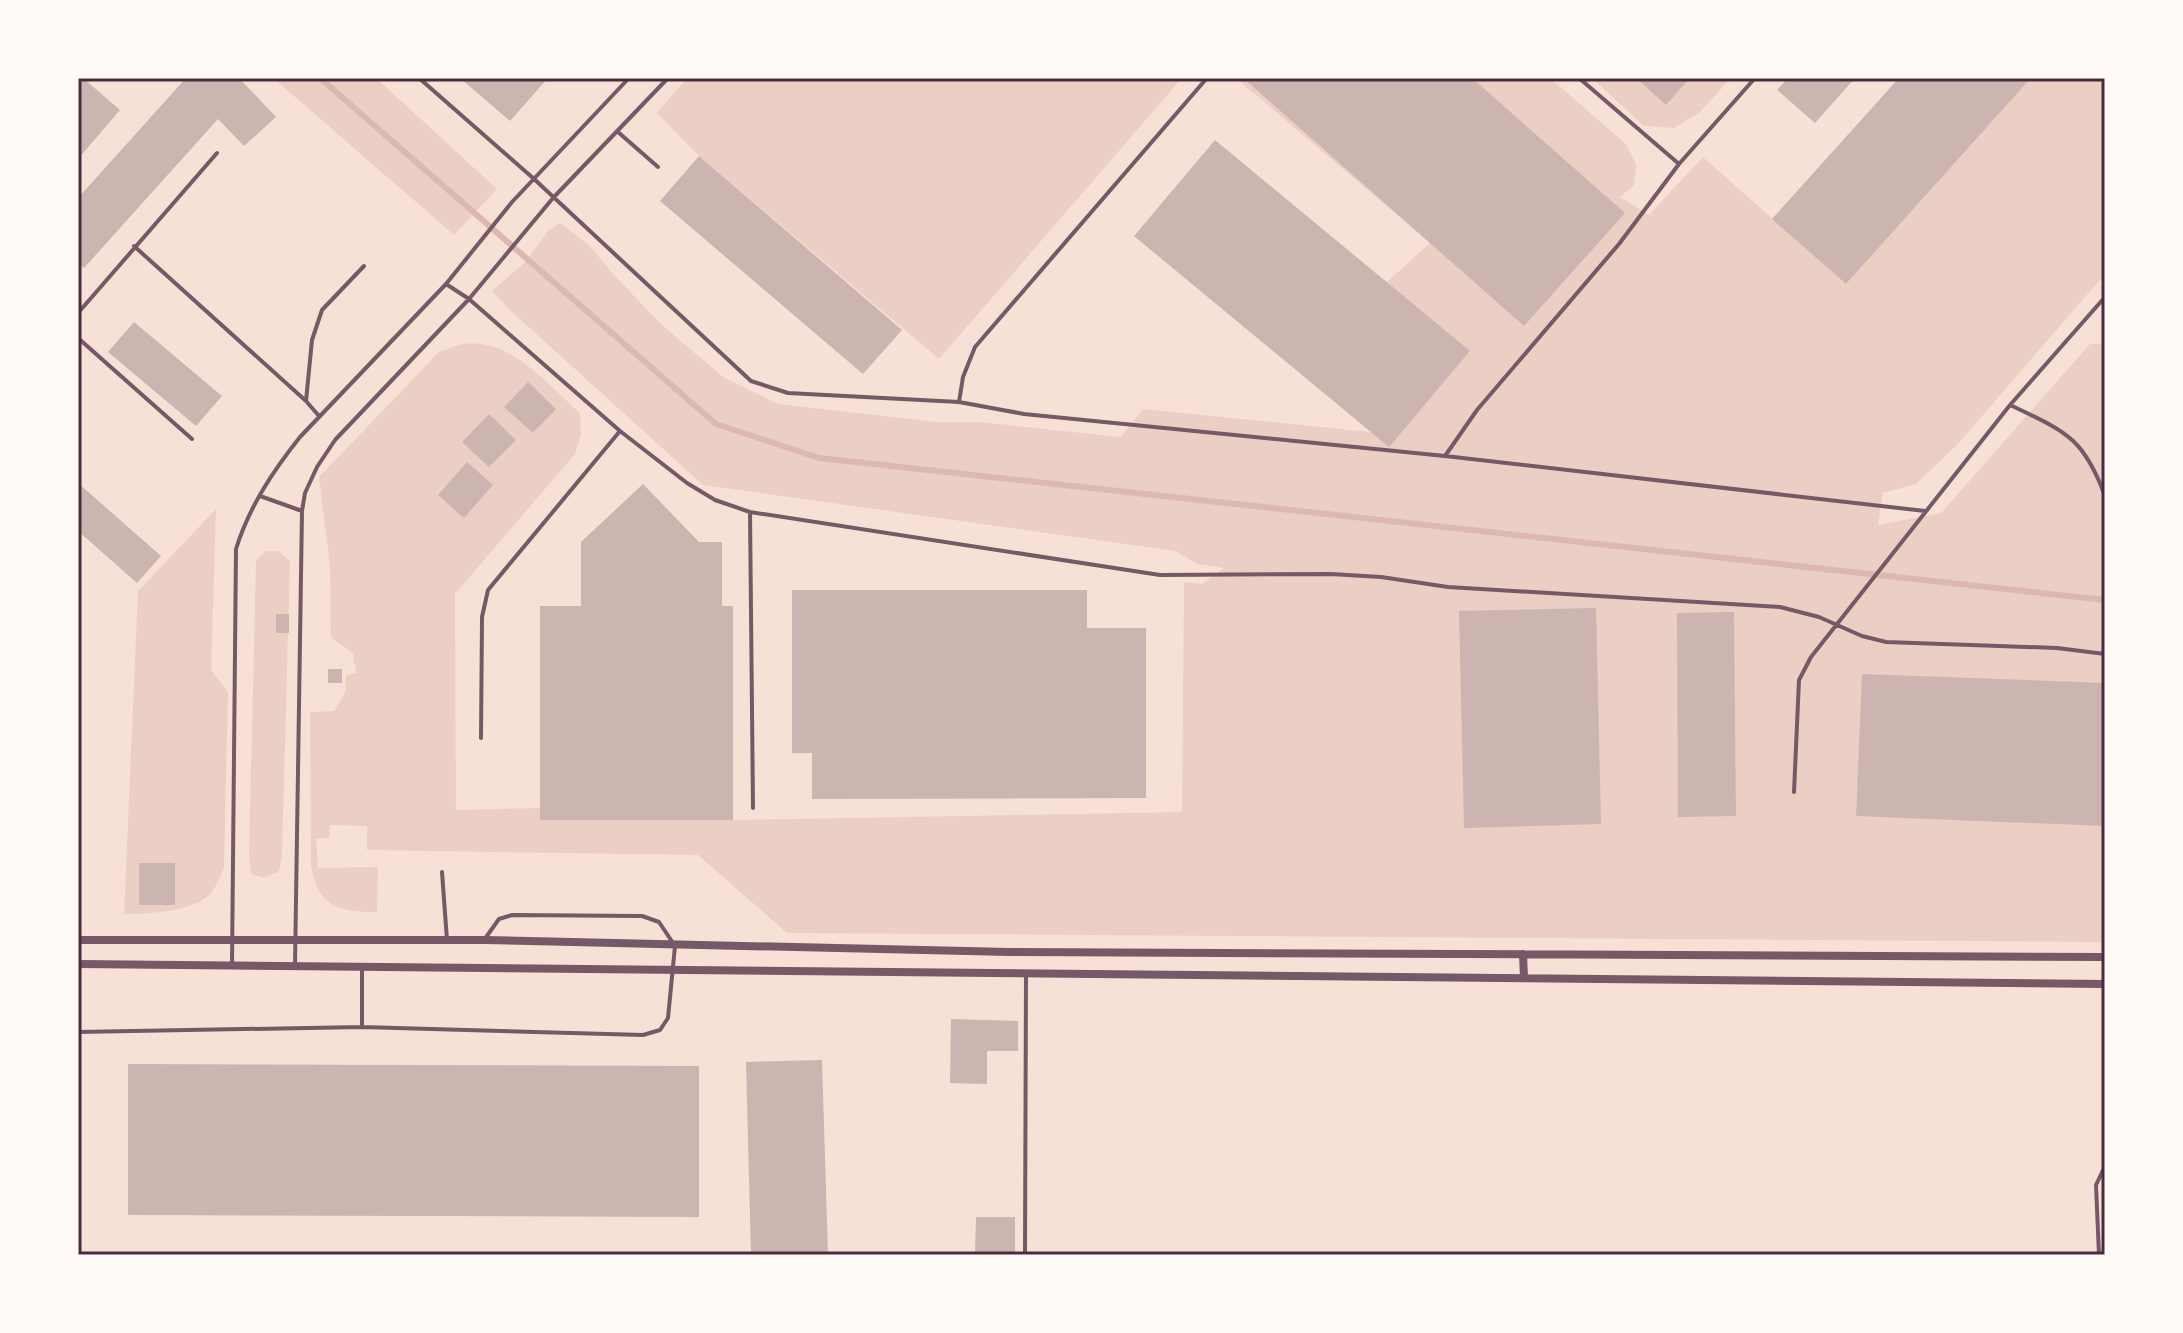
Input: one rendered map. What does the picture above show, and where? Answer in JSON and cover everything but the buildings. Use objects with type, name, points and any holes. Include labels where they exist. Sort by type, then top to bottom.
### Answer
[{"type":"street","points":[[78,940],[484,940],[1009,952],[2105,957]]},
{"type":"street","points":[[1523,954],[1524,978]]},
{"type":"street","points":[[78,964],[2105,984]]},
{"type":"lane","points":[[419,78],[533,178],[751,381],[788,393],[959,402],[1024,414],[1445,456],[1925,511]]},
{"type":"lane","points":[[231,966],[236,549],[244,523],[281,462],[319,416],[446,284],[533,178],[629,78]]},
{"type":"lane","points":[[295,968],[302,511],[305,493],[335,440],[469,299],[553,198],[668,78]]},
{"type":"lane","points":[[959,402],[963,377],[975,347],[1207,78]]},
{"type":"lane","points":[[1579,78],[1679,164]]},
{"type":"lane","points":[[1445,456],[1477,410],[1619,244],[1679,164],[1755,78]]},
{"type":"lane","points":[[618,132],[658,167]]},
{"type":"lane","points":[[78,313],[217,153]]},
{"type":"lane","points":[[134,246],[319,416]]},
{"type":"lane","points":[[306,401],[312,340],[322,310],[364,266]]},
{"type":"lane","points":[[446,284],[469,299],[620,431],[687,483],[715,500],[750,512],[1160,575],[1331,574],[1381,577],[1448,587],[1780,607],[1819,617],[1862,636],[1886,642],[2057,648],[2105,654]]},
{"type":"lane","points":[[1794,792],[1799,680],[1811,657],[2010,405],[2105,297]]},
{"type":"lane","points":[[78,338],[192,439]]},
{"type":"lane","points":[[2010,405],[2064,431],[2080,445],[2105,496]]},
{"type":"lane","points":[[481,738],[482,617],[488,590],[620,431]]},
{"type":"lane","points":[[260,496],[302,511]]},
{"type":"lane","points":[[750,512],[753,808]]},
{"type":"lane","points":[[78,567],[78,731]]},
{"type":"lane","points":[[442,872],[447,940]]},
{"type":"lane","points":[[78,1032],[362,1027],[643,1035],[660,1030],[668,1018],[675,946],[659,922],[642,916],[512,915],[499,919],[484,940]]},
{"type":"lane","points":[[362,968],[362,1027]]},
{"type":"lane","points":[[1025,1255],[1026,974]]},
{"type":"lane","points":[[2099,1255],[2096,1185],[2105,1166]]},
{"type":"lane","points":[[2096,1185],[2105,1185]]},
{"type":"shaded area","points":[[273,78],[376,78],[497,189],[454,235]]},
{"type":"shaded area","points":[[687,78],[1182,78],[939,359],[699,156],[657,113]]},
{"type":"shaded area","points":[[1236,78],[1550,78],[1625,143],[1636,164],[1634,185],[1620,197],[1649,215],[1703,157],[1846,284],[2031,78],[2105,78],[2105,274],[1957,445],[1916,484],[1883,493],[1878,525],[1941,513],[2090,344],[2105,344],[2105,942],[787,933],[698,855],[367,850],[367,826],[330,825],[329,838],[316,839],[318,868],[378,867],[377,912],[341,908],[324,898],[318,890],[311,865],[310,712],[334,711],[345,693],[346,675],[356,673],[353,653],[331,638],[330,566],[319,477],[439,352],[463,344],[497,348],[527,365],[580,413],[581,435],[575,454],[455,594],[456,810],[540,808],[541,820],[1182,812],[1184,582],[1202,584],[1224,568],[1198,564],[1175,551],[703,485],[492,291],[526,261],[548,231],[560,223],[589,245],[663,326],[723,377],[778,404],[937,422],[979,422],[1121,437],[1143,409],[1371,432],[1387,282],[1430,243]]},
{"type":"shaded area","points":[[1592,78],[1731,78],[1700,112],[1674,128],[1644,126]]},
{"type":"shaded area","points":[[216,509],[211,670],[228,692],[224,868],[212,892],[194,904],[171,910],[124,914],[138,591]]},
{"type":"shaded area","points":[[266,551],[278,551],[290,561],[282,855],[279,871],[264,878],[251,874],[249,856],[256,560]]},
{"type":"waterway","points":[[320,78],[716,424],[819,458],[2105,600]]}]
